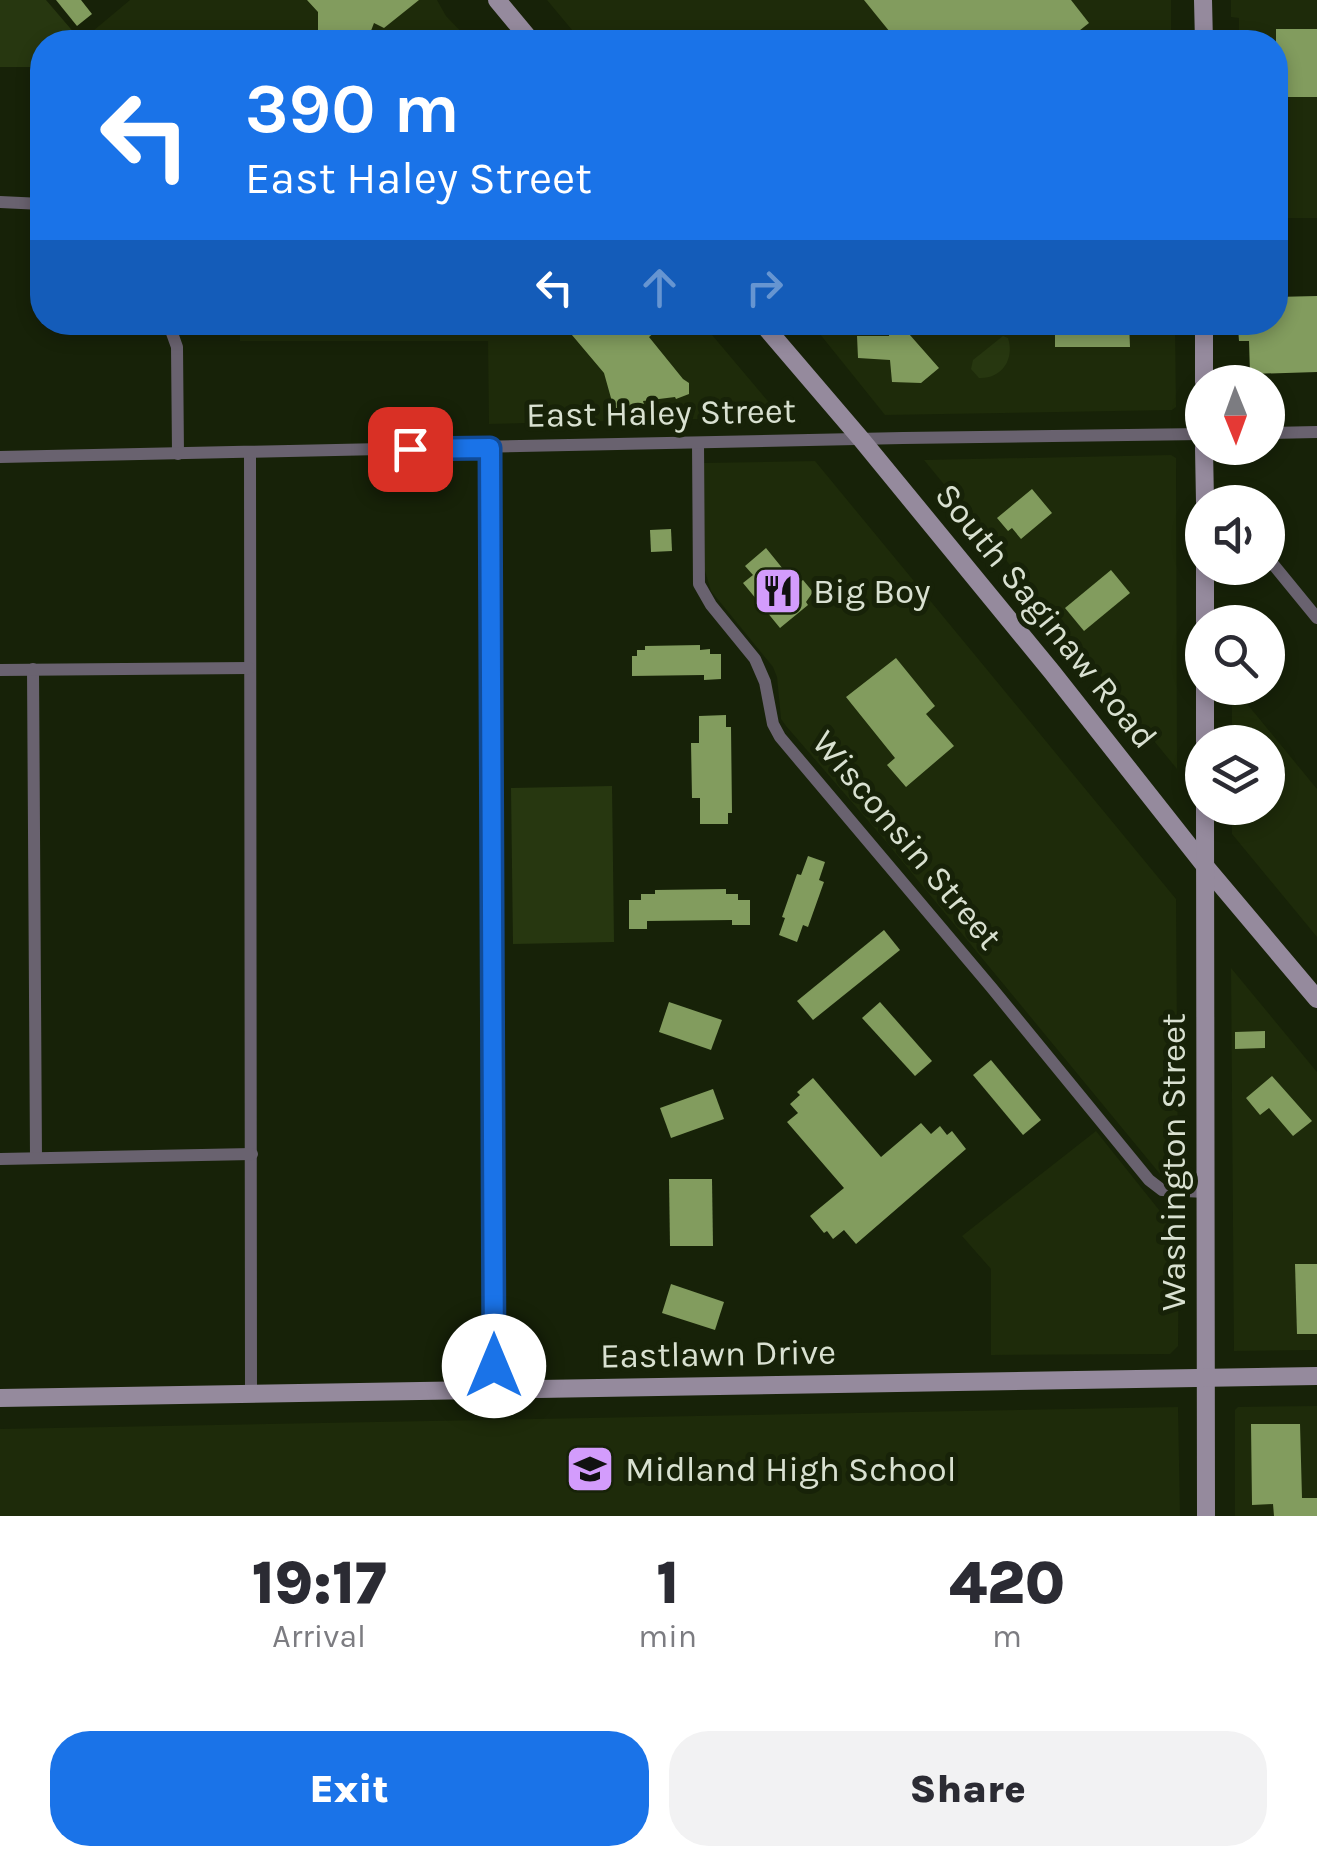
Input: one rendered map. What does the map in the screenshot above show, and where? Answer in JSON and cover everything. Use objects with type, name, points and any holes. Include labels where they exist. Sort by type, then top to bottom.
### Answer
[{"type":"street","points":[[497,0],[522,30]]},
{"type":"street","points":[[1203,0],[1204,30]]},
{"type":"street","points":[[0,202],[30,203]]},
{"type":"street","points":[[173,335],[177,346],[178,454]]},
{"type":"street","name":"South Saginaw Road","points":[[771,335],[861,439],[1317,1000]]},
{"type":"street","points":[[1204,335],[1204,365]]},
{"type":"street","points":[[1285,433],[1317,432]]},
{"type":"street","name":"East Haley Street","points":[[0,457],[1185,434]]},
{"type":"street","name":"Wisconsin Street","points":[[698,444],[699,584],[710,605],[755,659],[765,682],[772,724],[780,737],[1149,1180],[1162,1190],[1206,1192]]},
{"type":"street","points":[[490,448],[494,1390]]},
{"type":"street","points":[[250,453],[251,1394]]},
{"type":"street","points":[[1285,579],[1317,618]]},
{"type":"street","points":[[0,670],[249,668]]},
{"type":"street","points":[[33,669],[36,1158]]},
{"type":"street","name":"Washington Street","points":[[1205,825],[1206,1516]]},
{"type":"street","points":[[0,1158],[252,1154]]},
{"type":"street","name":"Eastlawn Drive","points":[[0,1398],[1317,1376]]},
{"type":"shaded area","points":[[0,0],[46,0],[72,30],[30,30],[30,67],[0,67]]},
{"type":"shaded area","points":[[130,0],[437,0],[459,30],[94,30]]},
{"type":"shaded area","points":[[547,0],[1171,0],[1171,30],[572,30]]},
{"type":"shaded area","points":[[1231,0],[1317,0],[1317,218],[1288,218],[1288,30],[1239,30],[1239,18],[1231,17]]},
{"type":"shaded area","points":[[240,335],[712,335],[772,406],[751,417],[739,418],[489,424],[488,341],[240,341]]},
{"type":"shaded area","points":[[821,335],[1175,335],[1176,407],[1172,410],[885,415]]},
{"type":"shaded area","points":[[1003,336],[1010,346],[1008,361],[1000,372],[979,378],[971,369],[973,360]]},
{"type":"shaded area","points":[[1171,455],[1176,458],[1177,769],[924,460]]},
{"type":"shaded area","points":[[815,461],[1176,899],[1178,1177],[1160,1174],[786,726],[781,719],[773,667],[711,591],[705,571],[703,463]]},
{"type":"shaded area","points":[[1232,705],[1248,705],[1264,725],[1232,725]]},
{"type":"shaded area","points":[[1285,750],[1317,789],[1317,937],[1232,834],[1232,825],[1285,825]]},
{"type":"shaded area","points":[[612,786],[614,942],[513,944],[511,788]]},
{"type":"shaded area","points":[[1231,968],[1317,1072],[1317,1350],[1234,1351]]},
{"type":"shaded area","points":[[1096,1131],[1179,1235],[1178,1346],[1170,1354],[991,1355],[991,1269],[962,1236]]},
{"type":"shaded area","points":[[1317,1406],[1317,1516],[1235,1516],[1235,1410]]},
{"type":"shaded area","name":"Midland High School","points":[[1178,1407],[1180,1516],[0,1516],[0,1429]]},
{"type":"building","points":[[56,0],[81,0],[92,14],[77,26]]},
{"type":"building","points":[[307,0],[419,0],[384,28],[374,23],[371,30],[318,30],[318,12]]},
{"type":"building","points":[[864,0],[1071,0],[1089,23],[1080,30],[888,30]]},
{"type":"building","points":[[1317,29],[1317,97],[1288,97],[1288,30],[1276,30]]},
{"type":"building","points":[[1317,296],[1317,372],[1285,373],[1285,365],[1250,365],[1249,341],[1239,341],[1239,335],[1288,335],[1288,297]]},
{"type":"building","points":[[572,335],[651,335],[649,337],[689,383],[689,394],[643,401],[645,408],[616,416],[604,373]]},
{"type":"building","points":[[910,335],[939,368],[921,383],[892,382],[890,360],[858,358],[857,336]]},
{"type":"building","points":[[1055,335],[1130,335],[1130,347],[1055,347]]},
{"type":"building","points":[[1032,489],[1052,513],[1021,539],[997,518]]},
{"type":"building","points":[[671,529],[672,551],[651,552],[650,530]]},
{"type":"building","points":[[766,548],[796,585],[803,580],[813,592],[808,605],[780,628],[743,583],[753,575],[745,566]]},
{"type":"building","points":[[1111,570],[1130,593],[1084,631],[1065,608]]},
{"type":"building","points":[[700,645],[700,650],[721,654],[721,679],[704,680],[704,675],[632,676],[632,656],[637,656],[637,650],[645,650],[645,646]]},
{"type":"building","points":[[896,658],[935,706],[926,714],[954,746],[906,787],[887,765],[895,758],[846,697]]},
{"type":"building","points":[[726,715],[726,727],[731,727],[732,813],[728,813],[728,824],[700,824],[700,798],[692,798],[691,743],[699,743],[699,716]]},
{"type":"building","points":[[808,856],[825,862],[819,880],[824,882],[808,927],[803,925],[797,942],[779,935],[797,874],[801,875]]},
{"type":"building","points":[[726,889],[726,894],[738,894],[738,900],[750,900],[750,925],[732,925],[732,920],[647,921],[647,929],[629,929],[629,900],[641,900],[641,894],[655,894],[655,890]]},
{"type":"building","points":[[884,930],[900,950],[813,1020],[797,1001]]},
{"type":"building","points":[[669,1002],[722,1020],[711,1050],[659,1032]]},
{"type":"building","points":[[880,1002],[932,1061],[915,1076],[862,1018]]},
{"type":"building","points":[[1265,1031],[1265,1048],[1235,1049],[1235,1032]]},
{"type":"building","points":[[991,1060],[1041,1120],[1023,1135],[973,1075]]},
{"type":"building","points":[[1272,1076],[1312,1121],[1293,1136],[1269,1108],[1260,1115],[1246,1098]]},
{"type":"building","points":[[813,1078],[881,1157],[921,1123],[931,1134],[940,1126],[947,1135],[952,1131],[966,1149],[856,1244],[844,1230],[833,1239],[810,1216],[844,1188],[787,1122],[798,1113],[790,1104],[800,1095],[797,1092]]},
{"type":"building","points":[[713,1089],[724,1119],[671,1138],[660,1108]]},
{"type":"building","points":[[669,1179],[712,1179],[713,1246],[670,1246]]},
{"type":"building","points":[[1295,1264],[1317,1264],[1317,1334],[1297,1334]]},
{"type":"building","points":[[671,1284],[724,1302],[715,1330],[662,1313]]},
{"type":"building","points":[[1251,1424],[1300,1424],[1302,1498],[1317,1498],[1317,1516],[1274,1516],[1273,1504],[1252,1505]]},
{"type":"place","name":"Big Boy","points":[[778,591]]},
{"type":"place","name":"Midland High School","points":[[590,1469]]},
{"type":"route","points":[[410,449],[490,448],[494,1366]]}]
